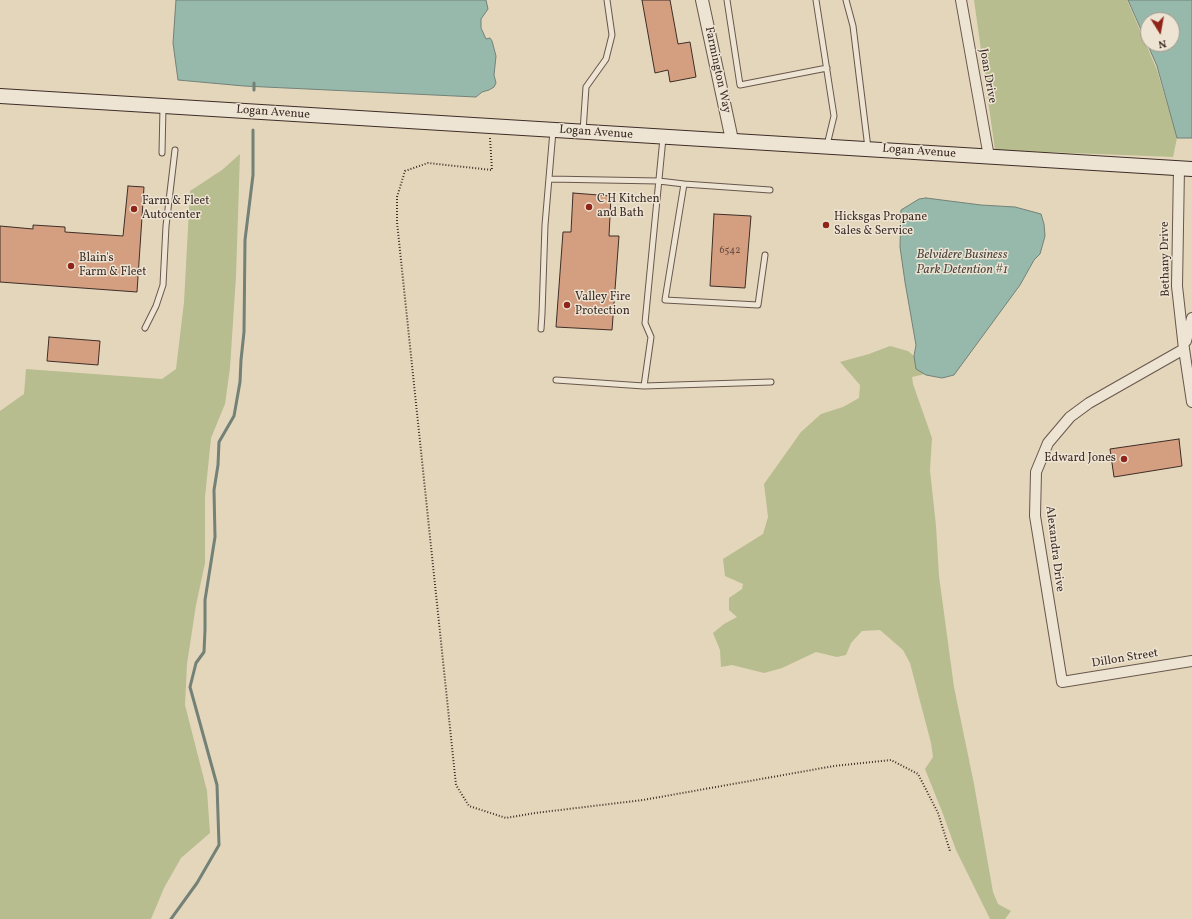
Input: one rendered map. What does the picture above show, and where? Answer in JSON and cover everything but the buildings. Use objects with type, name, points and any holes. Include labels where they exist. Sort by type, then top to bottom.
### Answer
[{"type":"main road","name":"Logan Avenue","points":[[0,96],[1185,168]]},
{"type":"street","name":"Farmington Way","points":[[702,0],[732,140]]},
{"type":"street","name":"Joan Drive","points":[[961,0],[989,157]]},
{"type":"street","name":"Bethany Drive","points":[[1185,168],[1177,286],[1192,402]]},
{"type":"street","name":"Bethany Drive","points":[[1184,349],[1192,318]]},
{"type":"street","name":"Alexandra Drive","points":[[1062,682],[1035,516],[1036,472],[1048,443],[1070,417],[1089,403],[1184,349]]},
{"type":"street","name":"Dillon Street","points":[[1062,682],[1192,662]]},
{"type":"lane","points":[[583,132],[586,87],[606,59],[612,35],[607,0]]},
{"type":"lane","points":[[727,0],[740,85],[827,68]]},
{"type":"lane","points":[[816,0],[834,116],[827,146]]},
{"type":"lane","points":[[846,0],[853,26],[868,149]]},
{"type":"lane","points":[[162,152],[164,106]]},
{"type":"lane","points":[[541,329],[545,225],[553,130]]},
{"type":"lane","points":[[644,386],[651,337],[645,323],[663,137]]},
{"type":"lane","points":[[145,328],[156,306],[162,285],[166,226],[175,150]]},
{"type":"lane","points":[[549,180],[659,181],[770,190]]},
{"type":"lane","points":[[684,184],[665,300],[758,305],[765,255]]},
{"type":"lane","points":[[556,380],[644,386],[770,382]]},
{"type":"path","points":[[489,126],[492,170],[428,163],[405,171],[397,197],[397,222],[456,785],[469,806],[506,818],[643,800],[834,766],[891,760],[918,774],[938,813],[950,851]]},
{"type":"green space","points":[[974,0],[1127,0],[1140,30],[1140,52],[1149,52],[1157,70],[1177,138],[1173,157],[995,150]]},
{"type":"green space","points":[[240,154],[236,276],[230,368],[225,404],[211,438],[205,497],[205,563],[196,605],[187,664],[185,705],[207,791],[210,833],[181,858],[164,888],[151,919],[0,919],[0,411],[24,394],[26,369],[162,379],[176,369],[184,302],[190,191],[222,170]]},
{"type":"green space","points":[[890,346],[908,351],[914,356],[925,374],[912,377],[913,384],[932,438],[930,470],[936,526],[939,576],[954,687],[974,784],[993,892],[998,904],[1011,911],[1005,919],[990,919],[956,850],[925,769],[933,757],[931,743],[910,663],[903,650],[880,630],[862,631],[851,643],[846,655],[837,657],[816,652],[782,668],[764,673],[732,665],[721,667],[720,650],[713,633],[724,624],[737,617],[729,610],[729,598],[742,589],[743,584],[725,576],[723,559],[763,534],[768,517],[764,484],[801,432],[821,414],[843,407],[859,398],[860,385],[840,362],[869,354]]},
{"type":"water","points":[[176,0],[486,0],[488,9],[481,19],[481,28],[486,39],[490,38],[492,41],[496,56],[494,75],[496,83],[494,87],[482,92],[476,97],[244,86],[178,80],[173,43]]},
{"type":"water","points":[[1128,0],[1192,0],[1192,138],[1177,138],[1157,66],[1151,52],[1180,52],[1180,12],[1140,12],[1140,27]]},
{"type":"water","name":"Belvidere Business Park Detention #1","points":[[926,198],[981,205],[1015,207],[1041,214],[1044,224],[1045,236],[1040,254],[1034,260],[1020,285],[954,375],[942,378],[926,375],[916,369],[914,356],[916,345],[900,247],[901,210],[919,199]]},
{"type":"waterway","points":[[254,83],[254,90]]},
{"type":"waterway","points":[[171,919],[197,883],[219,845],[217,785],[190,687],[196,663],[204,652],[205,600],[215,537],[214,490],[218,465],[219,442],[234,416],[240,382],[244,332],[245,240],[253,175],[253,130]]},
{"type":"place","name":"C H Kitchen and Bath","points":[[589,207]]},
{"type":"place","name":"Farm & Fleet Autocenter","points":[[134,209]]},
{"type":"place","name":"Hicksgas Propane Sales & Service","points":[[826,225]]},
{"type":"place","name":"Blain's Farm & Fleet","points":[[71,266]]},
{"type":"place","name":"Valley Fire Protection","points":[[567,305]]},
{"type":"place","name":"Edward Jones","points":[[1124,459]]}]
